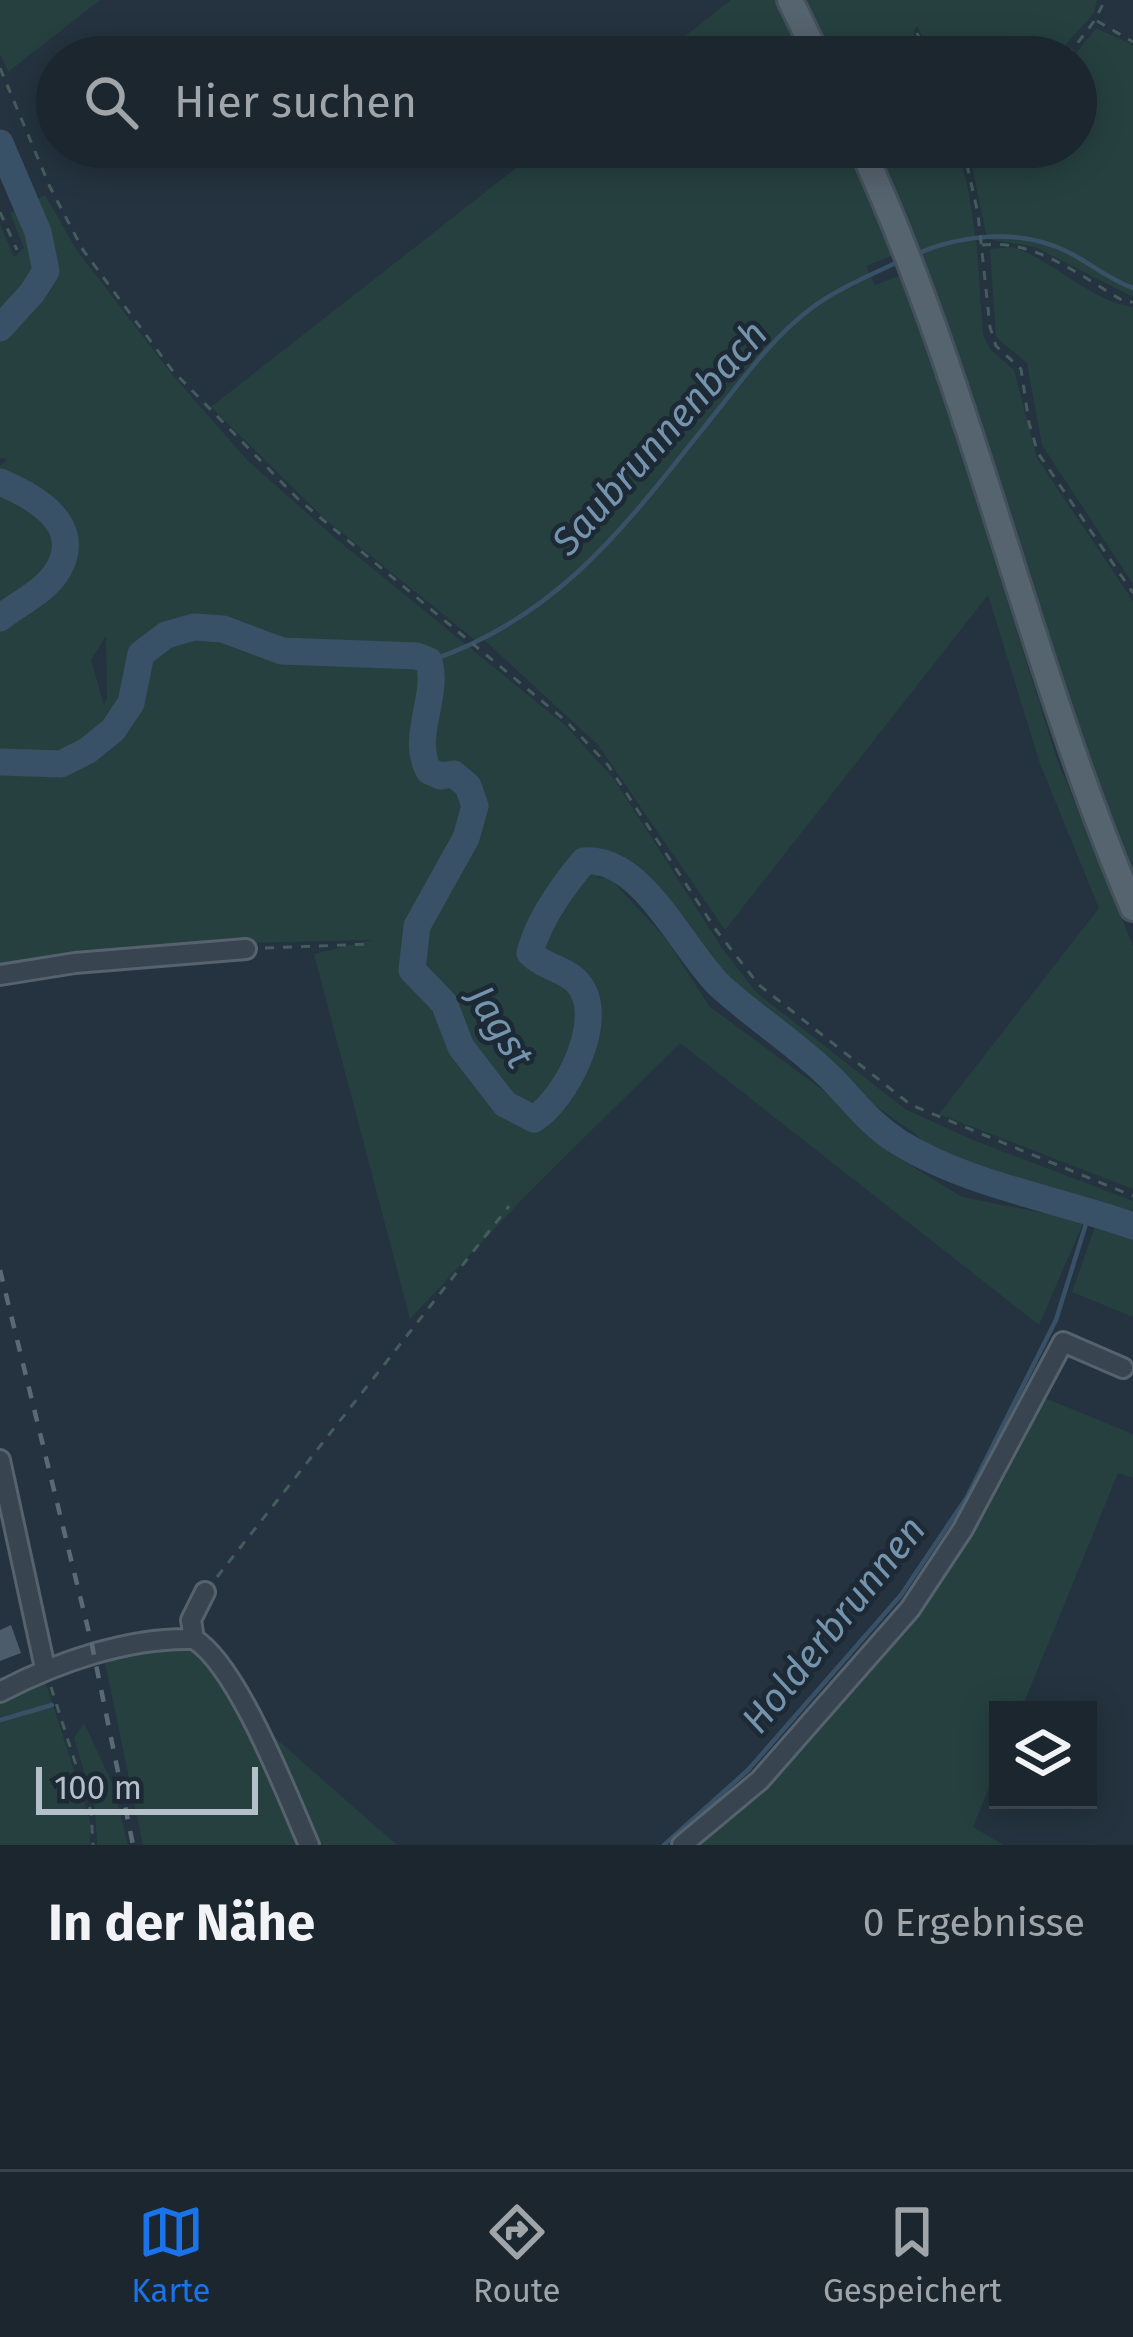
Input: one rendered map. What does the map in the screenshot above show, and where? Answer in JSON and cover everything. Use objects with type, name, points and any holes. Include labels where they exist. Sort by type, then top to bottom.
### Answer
[{"type":"main road","points":[[790,0],[808,36]]},
{"type":"main road","points":[[870,168],[976,451],[1069,746],[1133,908]]},
{"type":"street","points":[[0,975],[75,963],[246,949]]},
{"type":"street","points":[[682,1845],[760,1780],[910,1609],[963,1529],[1063,1342],[1123,1369]]},
{"type":"street","points":[[0,1460],[46,1668]]},
{"type":"street","points":[[206,1592],[191,1620],[194,1639],[212,1654],[235,1688],[309,1845]]},
{"type":"street","points":[[0,1692],[46,1668],[194,1639]]},
{"type":"path","points":[[1083,36],[1105,0]]},
{"type":"path","points":[[1095,20],[1133,42]]},
{"type":"path","points":[[0,68],[36,154]]},
{"type":"path","points":[[42,168],[83,250],[172,370],[299,500],[566,721],[608,765],[716,930],[759,985],[911,1105],[1133,1196]]},
{"type":"path","points":[[968,168],[996,346],[1021,369],[1038,453],[1133,593]]},
{"type":"path","points":[[0,212],[17,250]]},
{"type":"path","points":[[981,245],[1012,244],[1036,250],[1125,302],[1133,302]]},
{"type":"path","points":[[246,949],[371,944]]},
{"type":"path","points":[[206,1592],[509,1206]]},
{"type":"path","points":[[46,1668],[92,1812],[93,1845]]},
{"type":"green space","points":[[0,0],[100,0],[54,36],[36,36],[36,50],[8,72],[0,54]]},
{"type":"green space","points":[[731,0],[776,0],[794,36],[685,36]]},
{"type":"green space","points":[[798,0],[1097,0],[1094,13],[1074,36],[922,36],[917,26],[915,36],[814,36]]},
{"type":"green space","points":[[1096,28],[1133,45],[1133,297],[1035,247],[987,239],[972,168],[1097,168],[1097,36],[1090,36]]},
{"type":"green space","points":[[516,168],[855,168],[892,256],[866,266],[875,285],[901,275],[1057,759],[1133,946],[1133,1189],[939,1114],[1099,908],[1040,764],[988,595],[725,930],[598,745],[481,637],[475,640],[325,519],[211,407]]},
{"type":"green space","points":[[874,168],[963,168],[977,248],[983,334],[990,349],[1014,370],[1037,458],[1133,601],[1133,887]]},
{"type":"green space","points":[[45,195],[76,249],[170,372],[248,461],[566,726],[614,779],[722,948],[757,993],[905,1109],[1133,1201],[1133,1215],[928,1151],[918,1136],[856,1092],[721,977],[650,882],[621,857],[607,859],[598,878],[609,877],[666,939],[709,1006],[847,1108],[889,1152],[962,1197],[1084,1221],[1039,1325],[680,1043],[526,1195],[410,1319],[314,954],[373,940],[242,943],[0,968],[0,466],[7,459],[0,458],[0,224],[14,257],[24,248],[10,213]],"holes":[[[106,636],[104,705],[91,660]]]},
{"type":"green space","points":[[1012,247],[1102,297],[1133,307],[1133,584],[1042,445],[1027,363],[996,337],[990,249]]},
{"type":"green space","points":[[1098,1218],[1133,1231],[1133,1317],[1072,1292]]},
{"type":"green space","points":[[1042,1397],[1133,1434],[1133,1478],[1118,1473],[1025,1701],[989,1701],[989,1788],[973,1827],[1004,1845],[690,1845],[810,1735],[883,1654],[987,1506]]},
{"type":"green space","points":[[185,1645],[210,1655],[239,1707],[298,1845],[143,1845],[104,1658]]},
{"type":"green space","points":[[45,1680],[90,1820],[90,1845],[0,1845],[0,1701]]},
{"type":"green space","points":[[84,1723],[113,1785],[128,1845],[97,1845],[95,1808],[74,1738]]},
{"type":"green space","points":[[265,1729],[397,1845],[316,1845]]},
{"type":"building","points":[[11,1625],[21,1653],[0,1661],[0,1630]]},
{"type":"waterway","name":"Jagst","points":[[0,143],[38,232],[46,271],[0,328]]},
{"type":"waterway","name":"Saubrunnenbach","points":[[914,255],[971,238],[1031,239],[1068,252],[1133,288]]},
{"type":"waterway","name":"Saubrunnenbach","points":[[429,661],[521,617],[559,588],[627,521],[785,331],[830,296],[898,262]]},
{"type":"waterway","name":"Jagst","points":[[0,482],[41,505],[61,526],[65,539],[53,577],[0,618]]},
{"type":"waterway","name":"Jagst","points":[[0,762],[61,764],[87,751],[113,730],[131,703],[141,654],[166,635],[194,627],[223,629],[282,651],[417,656],[429,661],[431,675],[422,745],[429,771],[454,774],[468,786],[475,806],[466,838],[417,926],[412,970],[444,1003],[461,1047],[505,1104],[534,1119],[559,1094],[579,1057],[586,1036],[586,998],[573,978],[530,953],[552,904],[584,861],[605,864],[643,889],[720,986],[806,1056],[900,1143],[984,1181],[1133,1226]]},
{"type":"waterway","name":"Holderbrunnen","points":[[664,1845],[748,1770],[901,1595],[967,1497],[1056,1320],[1090,1211]]},
{"type":"waterway","points":[[0,1720],[52,1705]]},
{"type":"railway","points":[[0,1270],[92,1645],[133,1845]]}]
